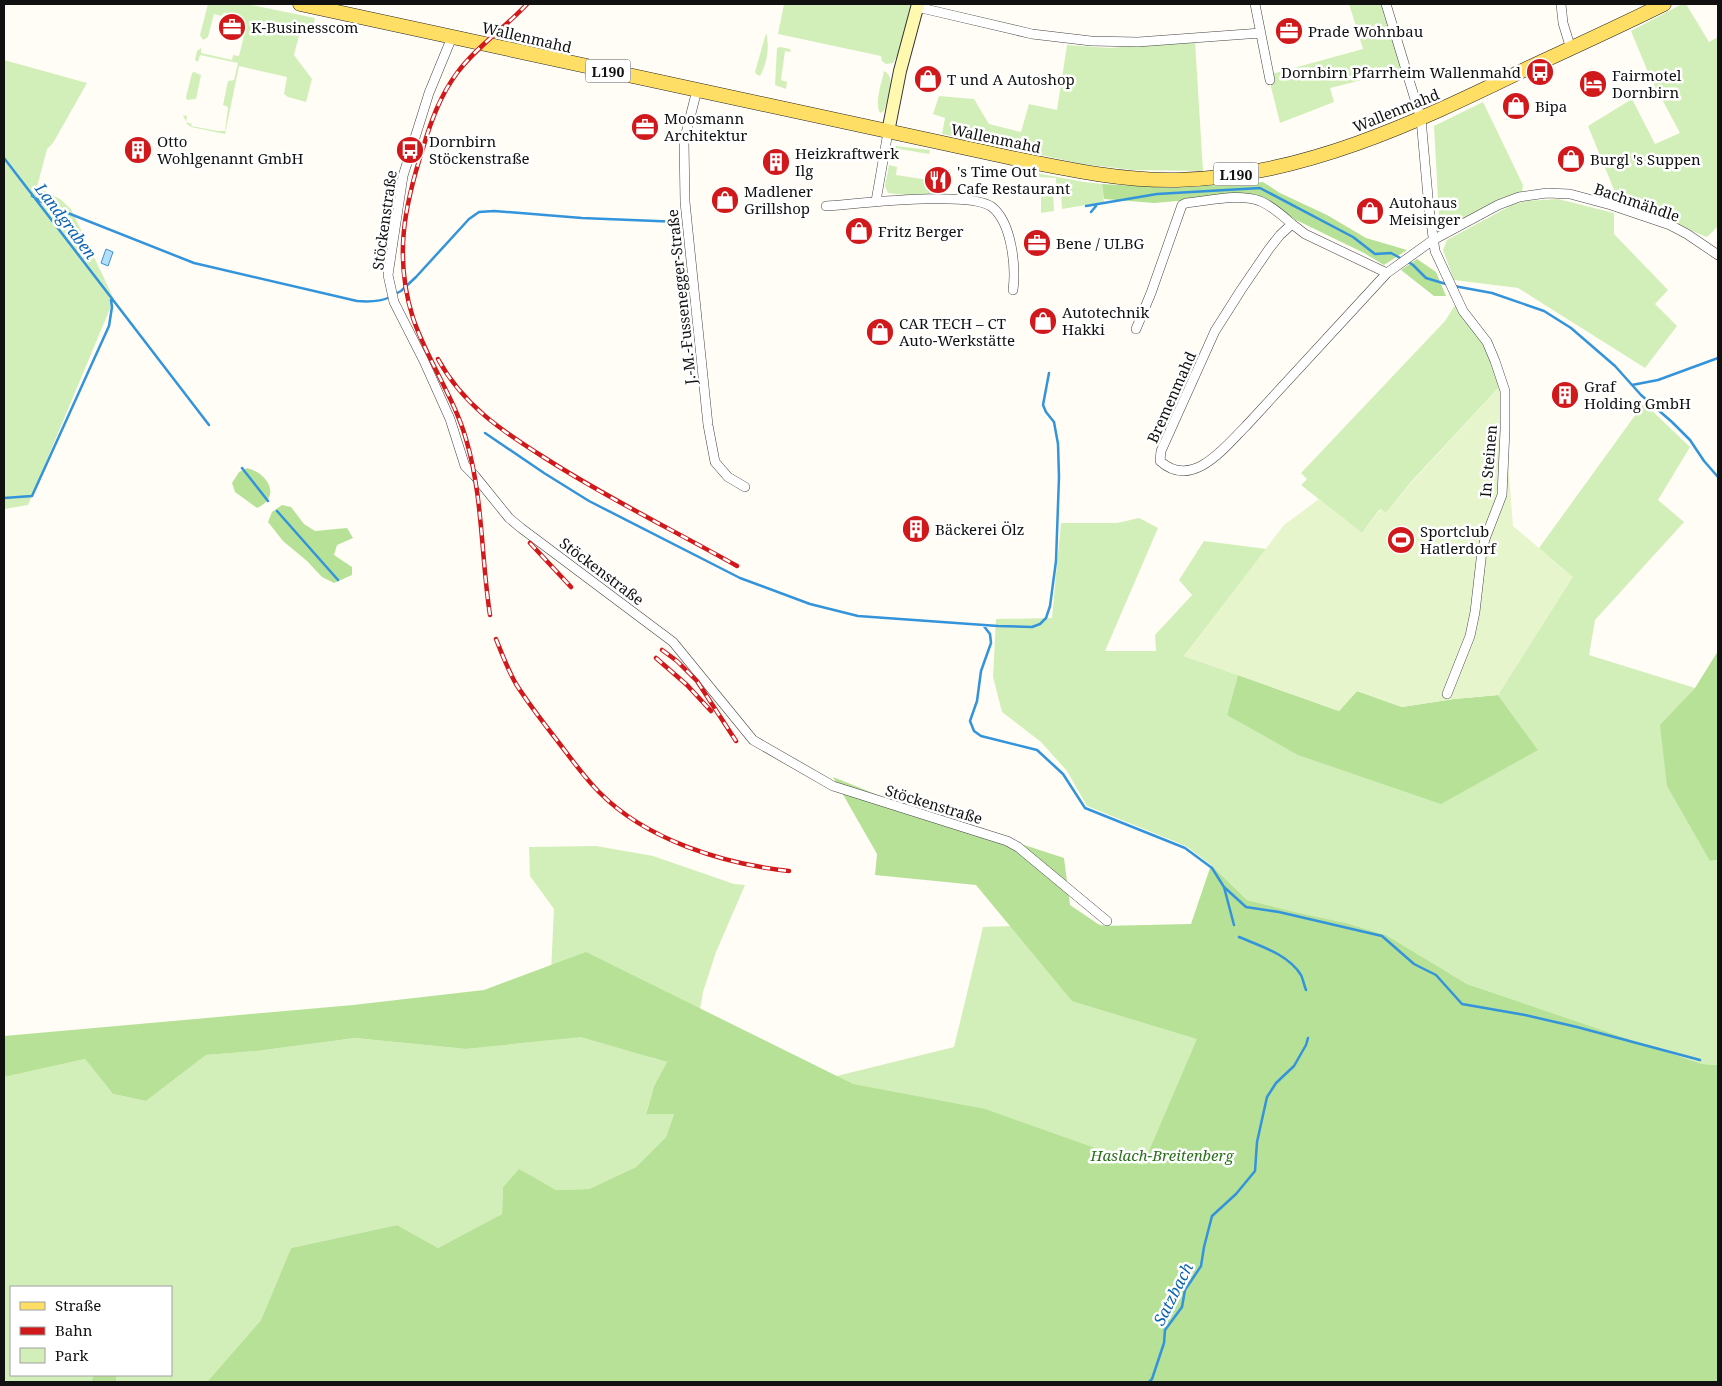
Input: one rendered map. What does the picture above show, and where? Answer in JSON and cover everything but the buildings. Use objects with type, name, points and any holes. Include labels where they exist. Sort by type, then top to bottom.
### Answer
[{"type":"main road","name":"Wallenmahd","points":[[300,4],[888,132],[1095,174],[1177,180],[1251,172],[1291,164],[1366,140],[1420,119],[1664,4]]},
{"type":"main road","points":[[888,132],[899,76],[918,6]]},
{"type":"street","points":[[1255,4],[1270,80]]},
{"type":"street","points":[[1386,4],[1420,119],[1433,240]]},
{"type":"street","points":[[1561,4],[1563,22],[1571,49]]},
{"type":"street","points":[[918,6],[1032,34],[1091,41],[1138,42],[1261,33]]},
{"type":"street","name":"Stöckenstraße","points":[[452,37],[429,93],[402,176],[388,275],[394,302],[424,361],[450,419],[465,466],[509,518],[673,642],[753,740],[833,786],[1018,846],[1107,921]]},
{"type":"street","name":"J.-M.-Fussenegger-Straße","points":[[697,90],[684,141],[685,202],[708,425],[715,462],[728,477],[745,487]]},
{"type":"street","points":[[876,201],[888,132]]},
{"type":"street","name":"Bachmähdle","points":[[1433,240],[1498,205],[1523,195],[1570,194],[1611,205],[1670,226],[1687,234],[1718,255]]},
{"type":"street","points":[[1136,329],[1151,293],[1182,205],[1186,203],[1240,198],[1266,204],[1305,234],[1387,273]]},
{"type":"street","points":[[826,206],[876,201],[963,199],[983,202],[1000,215],[1010,238],[1015,278],[1013,290]]},
{"type":"street","name":"Bremenmahd","points":[[1292,224],[1269,249],[1215,331],[1161,452],[1160,461],[1176,471],[1186,472],[1199,469],[1227,446],[1387,273],[1433,240]]},
{"type":"street","name":"In Steinen","points":[[1433,240],[1434,251],[1454,294],[1463,311],[1487,342],[1505,390],[1502,495],[1483,545],[1475,612],[1470,636],[1446,694]]},
{"type":"green space","points":[[208,4],[246,4],[315,18],[313,27],[302,24],[294,55],[312,79],[306,102],[284,94],[287,77],[239,66],[225,134],[191,127],[186,122],[192,124],[191,126],[225,131],[228,107],[223,105],[228,81],[234,80],[238,63],[200,55],[198,62],[195,60],[197,51],[201,48],[201,53],[232,60],[233,55],[239,56],[246,27],[237,23],[237,15],[224,13],[221,16],[214,14],[208,37],[203,40],[200,35]]},
{"type":"green space","points":[[784,4],[913,4],[897,56],[893,63],[886,64],[882,61],[881,56],[778,34]]},
{"type":"green space","points":[[1349,4],[1383,4],[1402,70],[1330,88],[1334,102],[1280,123],[1268,75],[1363,49]]},
{"type":"green space","points":[[1682,4],[1686,4],[1709,42],[1718,37],[1718,226],[1707,237],[1619,202],[1588,126],[1632,99],[1655,144],[1680,133],[1650,77],[1631,31]]},
{"type":"green space","points":[[766,33],[767,55],[760,76],[755,72]]},
{"type":"green space","points":[[1195,41],[1203,171],[1133,170],[1082,164],[942,134],[945,118],[933,114],[939,96],[974,99],[989,124],[1021,132],[1029,104],[1057,110],[1067,45],[1110,48]]},
{"type":"green space","points":[[777,48],[790,49],[791,52],[785,51],[781,80],[787,82],[786,89],[775,85]]},
{"type":"green space","points":[[4,60],[87,83],[53,143],[47,149],[37,187],[60,199],[71,209],[114,299],[28,505],[4,509]]},
{"type":"green space","points":[[884,71],[888,74],[891,83],[884,111],[880,113],[878,98]]},
{"type":"green space","points":[[192,73],[201,75],[196,99],[187,100],[186,97]]},
{"type":"green space","points":[[1483,102],[1523,185],[1522,192],[1502,198],[1451,223],[1439,216],[1434,126]]},
{"type":"green space","points":[[896,146],[930,150],[929,154],[899,149],[898,159],[890,158]]},
{"type":"green space","points":[[889,165],[897,167],[896,175],[929,180],[930,194],[905,195],[888,193],[885,186]]},
{"type":"green space","points":[[1020,170],[1102,184],[1104,202],[1062,209],[1061,194],[1053,193],[1054,211],[1041,213],[1041,195],[1051,194],[1051,191],[1056,191],[1056,178],[1020,176]]},
{"type":"green space","points":[[1263,182],[1280,193],[1327,215],[1366,238],[1407,250],[1384,265],[1364,253],[1294,219],[1269,200],[1245,195],[1154,203],[1104,199],[1102,184],[1172,188]]},
{"type":"green space","points":[[1558,199],[1614,213],[1614,234],[1668,290],[1655,304],[1677,326],[1645,368],[1518,288],[1454,280],[1443,250],[1447,240],[1512,205],[1526,201]]},
{"type":"green space","points":[[1417,259],[1436,272],[1446,296],[1434,296],[1401,270]]},
{"type":"green space","points":[[1455,305],[1486,345],[1502,384],[1411,482],[1386,513],[1380,509],[1362,533],[1301,485],[1307,479],[1301,473],[1445,321]]},
{"type":"green space","name":"Sportclub Hatlerdorf","points":[[1502,384],[1513,526],[1573,577],[1498,695],[1402,707],[1357,691],[1339,711],[1184,656],[1284,525],[1319,499],[1362,533],[1381,509],[1386,513]]},
{"type":"green space","points":[[1644,403],[1690,447],[1658,500],[1684,522],[1595,620],[1589,655],[1695,688],[1660,726],[1710,861],[1718,860],[1718,1065],[1702,1064],[1467,984],[1386,935],[1346,923],[1247,900],[1211,865],[1186,846],[1087,806],[1067,771],[1041,742],[1002,712],[993,677],[996,619],[1052,618],[1061,523],[1117,523],[1139,518],[1158,528],[1105,651],[1156,651],[1155,635],[1192,595],[1179,580],[1204,541],[1267,549],[1184,656],[1238,675],[1227,715],[1538,750],[1498,695],[1572,577],[1539,548]]},
{"type":"green space","points":[[247,468],[261,475],[269,486],[269,498],[257,508],[235,492],[232,483],[239,472]]},
{"type":"green space","points":[[282,505],[291,507],[304,524],[315,531],[347,528],[353,538],[337,545],[334,555],[352,567],[352,575],[334,583],[322,577],[307,561],[283,541],[268,522],[272,512]]},
{"type":"green space","points":[[1718,651],[1718,860],[1710,861],[1667,786],[1660,725],[1695,688]]},
{"type":"green space","points":[[1238,675],[1339,711],[1357,691],[1402,707],[1498,695],[1538,750],[1441,804],[1298,755],[1227,715]]},
{"type":"green space","name":"Haslach-Breitenberg","points":[[833,777],[905,806],[1064,858],[1070,905],[1101,926],[1191,924],[1211,865],[1247,900],[1346,923],[1386,935],[1467,984],[1702,1064],[1718,1065],[1718,1382],[207,1382],[261,1320],[291,1248],[397,1225],[438,1248],[502,1214],[503,1187],[519,1169],[556,1190],[589,1189],[636,1167],[666,1137],[674,1114],[646,1114],[654,1086],[667,1062],[581,1037],[466,1049],[355,1038],[257,1051],[206,1055],[146,1101],[113,1094],[85,1059],[4,1077],[4,1036],[353,1005],[484,990],[586,952],[853,1084],[985,1109],[1143,1165],[1197,1039],[1072,1001],[976,885],[875,875],[877,854]]},
{"type":"green space","name":"Haslach-Breitenberg","points":[[596,846],[653,856],[734,884],[745,885],[716,952],[703,992],[700,1009],[706,1057],[733,1094],[744,1099],[954,1047],[983,927],[1071,920],[1110,926],[1148,928],[1174,925],[1222,935],[1242,935],[1329,971],[1352,996],[1378,1012],[1388,1012],[1417,1001],[1425,1002],[1449,1016],[1464,1020],[1540,1030],[1589,1041],[1622,1054],[1664,1075],[1718,1072],[1718,1382],[685,1382],[689,1346],[727,1265],[743,1242],[753,1203],[741,1185],[738,1149],[740,1125],[715,1081],[697,1073],[684,1054],[649,1057],[667,1062],[654,1086],[646,1113],[674,1114],[666,1137],[636,1167],[589,1189],[556,1190],[519,1170],[503,1187],[502,1214],[438,1248],[397,1225],[291,1248],[261,1320],[207,1382],[116,1382],[116,1376],[172,1376],[172,1286],[10,1286],[10,1376],[94,1376],[91,1382],[4,1382],[4,1077],[85,1059],[113,1094],[146,1101],[206,1055],[257,1051],[355,1038],[466,1049],[559,1039],[548,1035],[554,909],[530,876],[529,847]]},
{"type":"green space","points":[[94,1376],[116,1376],[116,1382],[91,1382]]},
{"type":"water","points":[[106,249],[113,252],[108,266],[101,263]]},
{"type":"waterway","name":"Landgraben","points":[[4,158],[209,425]]},
{"type":"waterway","points":[[1086,206],[1157,194],[1260,188],[1353,237],[1375,254],[1391,253],[1402,259]]},
{"type":"waterway","points":[[32,196],[45,204],[194,263],[357,301],[374,301],[390,297]]},
{"type":"waterway","points":[[1091,212],[1096,206]]},
{"type":"waterway","points":[[395,294],[416,277],[469,219],[479,212],[494,211],[582,218],[680,222]]},
{"type":"waterway","points":[[1407,261],[1426,278],[1446,284]]},
{"type":"waterway","points":[[1454,286],[1492,293],[1544,311],[1571,328],[1615,366],[1641,395],[1690,440],[1704,461],[1718,477]]},
{"type":"waterway","points":[[4,498],[32,496],[109,326],[112,307],[111,300]]},
{"type":"waterway","points":[[1632,385],[1658,380],[1718,358]]},
{"type":"waterway","points":[[485,433],[589,501],[740,578],[810,604],[858,616],[1032,627],[1040,624],[1046,618],[1050,606],[1056,561],[1059,477],[1058,444],[1054,422],[1043,405],[1049,373]]},
{"type":"waterway","points":[[242,468],[268,501]]},
{"type":"waterway","points":[[277,511],[338,580]]},
{"type":"waterway","points":[[983,625],[990,634],[991,643],[981,671],[977,701],[970,721],[974,731],[981,736],[1037,750],[1063,774],[1085,808],[1185,848],[1212,868],[1224,887],[1246,907],[1279,912],[1382,936],[1414,964],[1436,975],[1462,1004],[1525,1015],[1577,1027],[1700,1060]]},
{"type":"waterway","name":"Satzbach","points":[[1224,887],[1234,925]]},
{"type":"waterway","name":"Satzbach","points":[[1239,937],[1289,961],[1301,975],[1306,990]]},
{"type":"waterway","name":"Satzbach","points":[[1149,1382],[1152,1379],[1164,1343],[1165,1330],[1182,1307],[1185,1290],[1201,1266],[1212,1216],[1236,1194],[1255,1171],[1257,1142],[1267,1097],[1276,1083],[1294,1066],[1308,1038]]},
{"type":"railway","points":[[490,615],[479,504],[472,461],[455,408],[413,318],[404,274],[404,233],[406,212],[416,170],[441,100],[457,73],[473,54],[527,4]]},
{"type":"railway","points":[[438,359],[459,390],[485,416],[514,438],[592,487],[737,566]]},
{"type":"railway","points":[[530,543],[571,587]]},
{"type":"railway","points":[[496,639],[513,679],[530,705],[577,766],[599,792],[618,809],[639,824],[687,847],[713,856],[764,868],[789,871]]},
{"type":"railway","points":[[662,650],[677,661],[697,681],[736,741]]},
{"type":"railway","points":[[656,658],[687,685],[711,711]]},
{"type":"place","name":"K-Businesscom","points":[[232,27]]},
{"type":"place","name":"Prade Wohnbau","points":[[1289,31]]},
{"type":"place","name":"Dornbirn Pfarrheim Wallenmahd","points":[[1540,72]]},
{"type":"place","name":"T und A Autoshop","points":[[928,79]]},
{"type":"place","name":"Fairmotel Dornbirn","points":[[1593,84]]},
{"type":"place","name":"Bipa","points":[[1516,106]]},
{"type":"place","name":"Moosmann Architektur","points":[[645,127]]},
{"type":"place","name":"Otto Wohlgenannt GmbH","points":[[138,150]]},
{"type":"place","name":"Dornbirn Stöckenstraße","points":[[410,150]]},
{"type":"place","name":"Burgl 's Suppen","points":[[1571,159]]},
{"type":"place","name":"Heizkraftwerk Ilg","points":[[776,162]]},
{"type":"place","name":"'s Time Out Cafe Restaurant","points":[[938,180]]},
{"type":"place","name":"Madlener Grillshop","points":[[725,200]]},
{"type":"place","name":"Autohaus Meisinger","points":[[1370,211]]},
{"type":"place","name":"Fritz Berger","points":[[859,231]]},
{"type":"place","name":"Bene / ULBG","points":[[1037,243]]},
{"type":"place","name":"Autotechnik Hakki","points":[[1043,321]]},
{"type":"place","name":"CAR TECH – CT Auto-Werkstätte","points":[[880,332]]},
{"type":"place","name":"Graf Holding GmbH","points":[[1565,395]]},
{"type":"place","name":"Bäckerei Ölz","points":[[916,529]]},
{"type":"place","name":"Sportclub Hatlerdorf","points":[[1401,540]]}]
